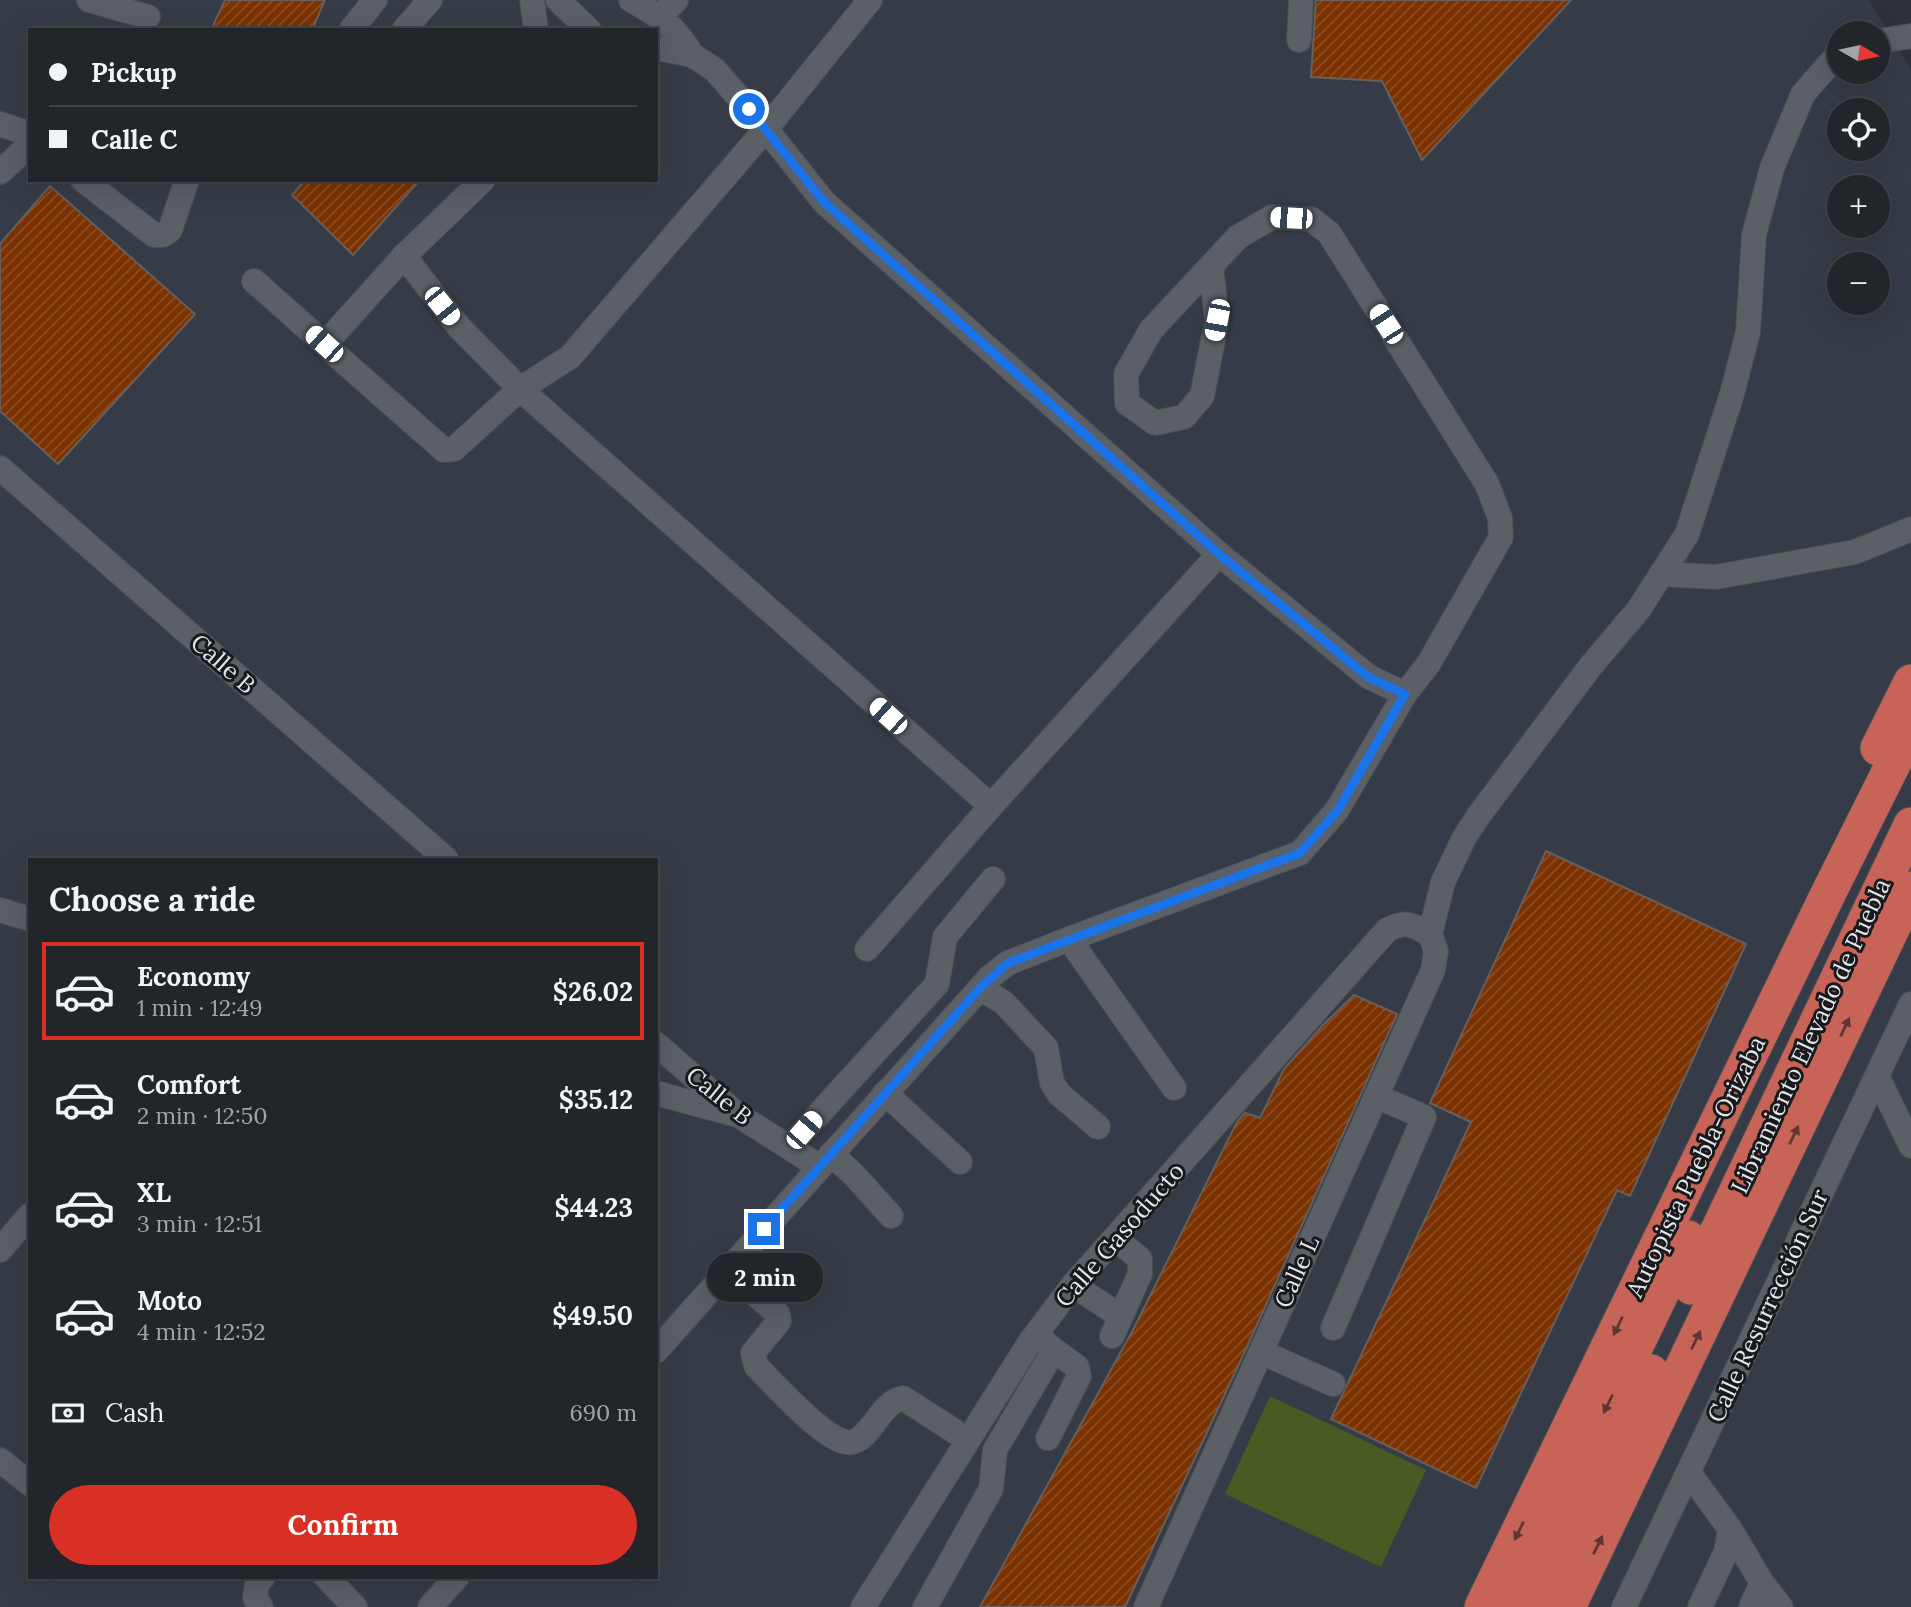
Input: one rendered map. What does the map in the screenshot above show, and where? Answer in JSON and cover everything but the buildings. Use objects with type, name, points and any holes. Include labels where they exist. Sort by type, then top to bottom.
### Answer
[{"type":"highway","points":[[1830,890],[1832,853],[1840,827],[1911,682]]},
{"type":"highway","name":"Autopista Puebla-Orizaba","points":[[1482,1607],[1911,728]]},
{"type":"highway","name":"Libramiento Elevado de Puebla","points":[[1701,1239],[1807,980],[1911,763]]},
{"type":"highway","name":"Libramiento Elevado de Puebla","points":[[1701,1239],[1911,825]]},
{"type":"highway","points":[[1568,1607],[1911,889]]},
{"type":"highway","points":[[1510,1607],[1701,1239]]},
{"type":"highway","points":[[1538,1607],[1701,1239]]},
{"type":"street","points":[[89,0],[148,17]]},
{"type":"street","points":[[353,28],[375,0]]},
{"type":"street","points":[[406,28],[430,0]]},
{"type":"street","points":[[532,0],[536,28]]},
{"type":"street","points":[[558,0],[587,28]]},
{"type":"street","points":[[631,0],[668,8],[692,55]]},
{"type":"street","points":[[254,281],[444,450],[454,449],[520,389],[570,357],[766,129],[870,0]]},
{"type":"street","points":[[1299,40],[1301,0]]},
{"type":"street","points":[[1890,39],[1911,36]]},
{"type":"street","points":[[658,48],[692,55],[715,70],[824,202],[1219,554],[1368,677],[1405,694]]},
{"type":"street","name":"Calle L","points":[[1146,1607],[1433,970],[1436,951],[1430,934],[1443,882],[1464,838],[1590,667],[1639,609],[1687,534],[1732,394],[1748,332],[1754,234],[1772,168],[1803,94],[1827,67]]},
{"type":"street","points":[[0,124],[22,145],[0,173]]},
{"type":"street","points":[[86,182],[154,235],[163,235],[170,230],[186,182]]},
{"type":"street","points":[[324,344],[404,256],[481,182]]},
{"type":"street","points":[[658,1349],[980,988],[1008,963],[1300,853],[1338,810],[1405,694],[1429,663],[1502,537],[1500,518],[1487,484],[1329,233],[1311,219],[1272,217],[1238,237],[1151,330],[1126,374],[1127,403],[1155,423],[1184,416],[1202,396],[1217,320],[1211,266]]},
{"type":"street","points":[[404,256],[459,327],[520,389],[991,806]]},
{"type":"street","name":"Calle B","points":[[0,468],[445,858]]},
{"type":"street","points":[[1661,574],[1716,578],[1855,552],[1911,529]]},
{"type":"street","points":[[867,949],[991,806],[1219,554]]},
{"type":"street","points":[[789,1147],[937,984],[945,937],[993,879]]},
{"type":"street","points":[[0,910],[28,918]]},
{"type":"street","name":"Calle Gasoducto","points":[[863,1607],[1030,1342],[1045,1343],[1073,1285],[1387,930],[1400,923],[1430,934]]},
{"type":"street","points":[[1069,939],[1174,1088]]},
{"type":"street","points":[[980,988],[1004,1003],[1046,1048],[1052,1083],[1059,1094],[1098,1127]]},
{"type":"street","name":"Calle Resurrección Sur","points":[[1624,1607],[1911,1004]]},
{"type":"street","name":"Calle B","points":[[658,1046],[738,1115],[789,1147],[853,1174],[891,1216]]},
{"type":"street","points":[[1877,1076],[1911,1146]]},
{"type":"street","points":[[885,1093],[960,1162]]},
{"type":"street","points":[[658,1094],[738,1115]]},
{"type":"street","points":[[1333,1328],[1424,1117],[1376,1096]]},
{"type":"street","points":[[0,1250],[28,1217]]},
{"type":"street","points":[[1073,1285],[1116,1326],[1140,1274],[1140,1259],[1115,1238]]},
{"type":"street","points":[[728,1271],[778,1314],[779,1321],[753,1353],[756,1366],[822,1430],[845,1442],[855,1442],[863,1437],[894,1400],[903,1398],[968,1440]]},
{"type":"street","points":[[925,1607],[991,1489],[995,1450],[1045,1343],[1077,1367],[1079,1376],[1048,1438]]},
{"type":"street","points":[[1261,1352],[1333,1384]]},
{"type":"street","points":[[0,1460],[28,1483]]},
{"type":"street","points":[[1689,1473],[1730,1529],[1762,1583],[1781,1607]]},
{"type":"street","points":[[1700,1607],[1727,1552],[1730,1529]]},
{"type":"street","points":[[261,1579],[257,1584],[255,1598],[261,1607]]},
{"type":"street","points":[[328,1579],[355,1607]]},
{"type":"street","points":[[430,1607],[455,1579]]},
{"type":"street","points":[[1751,1607],[1762,1583]]},
{"type":"shaded area","points":[[0,0],[1869,0],[1882,21],[1827,21],[1827,84],[1890,84],[1890,35],[1911,70],[1911,1607],[0,1607]]},
{"type":"green space","points":[[1270,1396],[1426,1470],[1381,1567],[1225,1494]]},
{"type":"route","points":[[749,109],[824,202],[1219,554],[1368,677],[1405,694],[1338,810],[1300,853],[1008,963],[990,977],[764,1229]]}]
